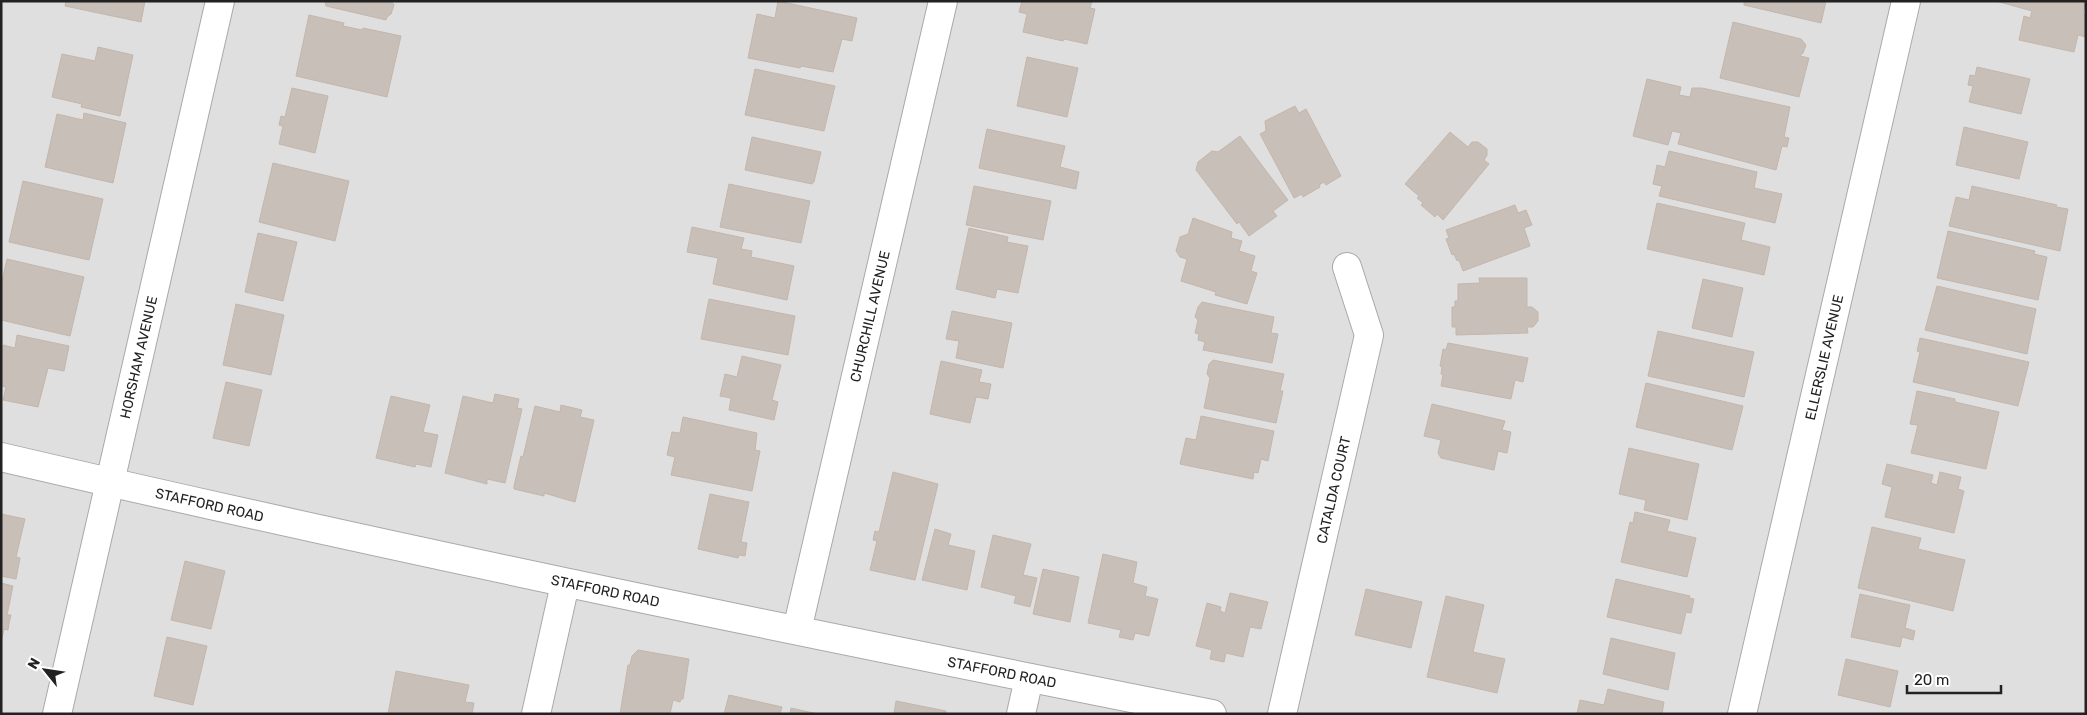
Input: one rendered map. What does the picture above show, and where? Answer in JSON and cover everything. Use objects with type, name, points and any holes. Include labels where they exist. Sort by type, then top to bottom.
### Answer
[{"type":"street","name":"HORSHAM AVENUE","points":[[57,714],[220,1]]},
{"type":"street","name":"CHURCHILL AVENUE","points":[[798,630],[943,1]]},
{"type":"street","name":"ELLERSLIE AVENUE","points":[[1742,714],[1906,1]]},
{"type":"street","name":"CATALDA COURT","points":[[1282,714],[1369,335],[1347,267]]},
{"type":"street","name":"STAFFORD ROAD","points":[[1,457],[109,483],[565,584],[1212,714]]},
{"type":"street","points":[[536,714],[565,584]]},
{"type":"street","points":[[1021,714],[1029,678]]},
{"type":"shaded area","points":[[1,1],[2086,1],[2086,714],[1,714]]},
{"type":"building","points":[[66,1],[145,1],[141,22],[65,6]]},
{"type":"building","points":[[325,1],[391,1],[394,5],[391,14],[386,20],[326,6]]},
{"type":"building","points":[[778,1],[857,18],[852,41],[842,39],[833,72],[748,58],[757,14],[775,18]]},
{"type":"building","points":[[1022,1],[1092,1],[1090,8],[1095,9],[1087,44],[1023,32],[1027,14],[1019,12]]},
{"type":"building","points":[[1744,1],[1826,1],[1821,23],[1744,5]]},
{"type":"building","points":[[1996,1],[2086,1],[2083,15],[2086,15],[2086,37],[2078,35],[2074,52],[2019,40],[2024,16],[2030,18],[2032,11]]},
{"type":"building","points":[[309,15],[344,23],[343,26],[401,36],[387,97],[296,76]]},
{"type":"building","points":[[1733,22],[1801,39],[1806,45],[1800,56],[1809,58],[1799,97],[1720,78]]},
{"type":"building","points":[[98,47],[133,55],[120,116],[81,107],[82,104],[52,97],[62,54],[95,61]]},
{"type":"building","points":[[1027,57],[1078,68],[1067,117],[1017,106]]},
{"type":"building","points":[[1977,67],[2030,79],[2021,114],[1969,102],[1973,86],[1968,85],[1970,75],[1975,76]]},
{"type":"building","points":[[755,69],[835,86],[824,131],[745,115]]},
{"type":"building","points":[[1647,79],[1681,87],[1679,95],[1690,97],[1692,88],[1702,88],[1790,107],[1784,137],[1789,138],[1787,147],[1782,146],[1776,170],[1678,144],[1681,133],[1672,131],[1668,145],[1633,136]]},
{"type":"building","points":[[292,88],[328,96],[315,153],[279,144],[283,126],[279,125],[281,116],[285,117]]},
{"type":"building","points":[[1295,106],[1299,113],[1306,109],[1341,176],[1326,185],[1324,182],[1319,185],[1320,187],[1303,197],[1302,194],[1294,198],[1260,134],[1266,131],[1265,121]]},
{"type":"building","points":[[84,113],[126,123],[113,183],[45,167],[57,114],[83,120]]},
{"type":"building","points":[[1964,127],[2028,142],[2019,179],[1956,165]]},
{"type":"building","points":[[987,129],[1065,146],[1060,167],[1079,172],[1076,189],[979,168]]},
{"type":"building","points":[[1450,132],[1468,147],[1472,142],[1478,142],[1487,149],[1487,155],[1484,160],[1489,164],[1443,220],[1437,214],[1435,217],[1421,205],[1423,203],[1417,198],[1419,196],[1405,184]]},
{"type":"building","points":[[1240,136],[1288,200],[1273,211],[1277,216],[1249,236],[1239,222],[1237,224],[1196,170],[1198,162],[1212,151],[1218,152]]},
{"type":"building","points":[[752,137],[821,152],[814,182],[812,184],[745,170]]},
{"type":"building","points":[[1669,151],[1757,172],[1754,188],[1782,194],[1775,223],[1659,196],[1662,186],[1653,184],[1657,165],[1665,167]]},
{"type":"building","points":[[273,163],[349,181],[335,241],[259,222]]},
{"type":"building","points":[[23,181],[103,199],[89,260],[9,242]]},
{"type":"building","points":[[729,184],[810,201],[801,243],[720,227]]},
{"type":"building","points":[[974,186],[1051,201],[1043,240],[966,225]]},
{"type":"building","points":[[1972,186],[2068,209],[2060,251],[1949,226],[1956,197],[1969,200]]},
{"type":"building","points":[[1657,203],[1745,223],[1741,240],[1770,247],[1764,275],[1647,249]]},
{"type":"building","points":[[1515,205],[1518,213],[1526,210],[1532,225],[1524,228],[1530,246],[1463,271],[1459,260],[1457,261],[1454,254],[1452,255],[1446,239],[1449,238],[1446,230]]},
{"type":"building","points":[[1193,218],[1232,232],[1231,238],[1242,241],[1239,251],[1255,256],[1251,271],[1257,273],[1247,304],[1215,295],[1216,292],[1181,281],[1187,259],[1180,257],[1176,251],[1180,237],[1188,234]]},
{"type":"building","points":[[692,227],[744,238],[741,249],[752,251],[751,257],[794,266],[787,300],[713,284],[718,258],[687,252]]},
{"type":"building","points":[[969,228],[1008,237],[1007,242],[1028,246],[1018,293],[997,289],[995,298],[956,289]]},
{"type":"building","points":[[1948,231],[2035,251],[2034,254],[2047,257],[2038,300],[1937,278]]},
{"type":"building","points":[[258,233],[297,242],[283,301],[245,292]]},
{"type":"building","points":[[7,259],[84,277],[70,336],[1,320],[1,285]]},
{"type":"building","points":[[1479,278],[1527,278],[1527,307],[1532,307],[1538,312],[1538,321],[1533,327],[1527,327],[1528,333],[1456,335],[1456,327],[1452,327],[1452,307],[1455,307],[1455,301],[1458,301],[1458,284],[1480,283]]},
{"type":"building","points":[[1703,279],[1743,288],[1732,337],[1692,328]]},
{"type":"building","points":[[1937,286],[2036,309],[2027,354],[1925,330]]},
{"type":"building","points":[[709,299],[795,316],[788,355],[701,339]]},
{"type":"building","points":[[1202,302],[1274,317],[1271,333],[1278,334],[1272,363],[1203,350],[1205,342],[1198,340],[1199,334],[1195,333],[1198,320],[1195,317],[1198,307]]},
{"type":"building","points":[[236,304],[284,315],[271,375],[223,365]]},
{"type":"building","points":[[952,311],[1012,323],[1003,368],[956,358],[959,341],[946,339]]},
{"type":"building","points":[[1658,331],[1754,352],[1744,397],[1648,376]]},
{"type":"building","points":[[17,335],[69,346],[64,371],[48,368],[38,407],[3,400],[6,387],[1,386],[1,354],[3,345],[15,348]]},
{"type":"building","points":[[1920,338],[2029,362],[2018,406],[1913,382],[1920,352],[1917,351]]},
{"type":"building","points":[[1448,343],[1528,358],[1523,382],[1515,380],[1511,399],[1441,386],[1443,375],[1441,374],[1442,367],[1440,366],[1443,349],[1446,350]]},
{"type":"building","points":[[742,356],[781,365],[772,400],[778,402],[774,420],[729,410],[731,398],[720,396],[725,374],[737,377]]},
{"type":"building","points":[[1213,360],[1284,374],[1280,391],[1283,391],[1276,423],[1204,408],[1210,378],[1207,374],[1209,364]]},
{"type":"building","points":[[941,361],[982,370],[979,382],[991,384],[988,399],[976,397],[970,423],[930,414]]},
{"type":"building","points":[[226,382],[262,390],[249,446],[213,438]]},
{"type":"building","points":[[1646,383],[1743,406],[1732,450],[1636,427]]},
{"type":"building","points":[[1917,391],[1955,399],[1955,402],[1999,412],[1986,469],[1911,453],[1918,425],[1910,424]]},
{"type":"building","points":[[495,394],[519,399],[517,408],[522,409],[505,483],[487,479],[487,484],[445,473],[463,396],[493,403]]},
{"type":"building","points":[[391,396],[430,405],[423,432],[438,435],[431,467],[416,464],[415,467],[376,458]]},
{"type":"building","points":[[1432,404],[1505,421],[1502,430],[1511,432],[1507,453],[1498,451],[1494,470],[1441,458],[1438,453],[1441,440],[1424,436]]},
{"type":"building","points":[[561,405],[582,410],[580,417],[594,420],[575,502],[544,493],[544,496],[514,489],[535,406],[560,412]]},
{"type":"building","points":[[1201,416],[1274,431],[1268,461],[1261,459],[1258,473],[1254,472],[1253,479],[1180,464],[1186,438],[1196,440]]},
{"type":"building","points":[[683,417],[757,433],[755,450],[760,451],[752,491],[671,475],[675,457],[667,455],[672,432],[680,433]]},
{"type":"building","points":[[1629,448],[1699,464],[1687,520],[1644,510],[1646,500],[1619,494]]},
{"type":"building","points":[[1887,464],[1933,475],[1931,483],[1937,485],[1940,472],[1961,477],[1958,489],[1964,491],[1954,533],[1885,517],[1892,487],[1882,484]]},
{"type":"building","points":[[893,472],[938,484],[915,580],[870,570],[877,541],[873,540],[875,531],[879,532]]},
{"type":"building","points":[[710,494],[749,502],[741,542],[747,543],[745,556],[739,555],[738,558],[698,549]]},
{"type":"building","points":[[1635,512],[1670,520],[1667,531],[1696,538],[1687,577],[1621,562],[1630,522],[1633,523]]},
{"type":"building","points":[[1,514],[25,519],[16,557],[20,558],[16,579],[1,576]]},
{"type":"building","points":[[1872,527],[1921,538],[1918,549],[1965,560],[1953,611],[1858,588]]},
{"type":"building","points":[[935,529],[951,534],[948,545],[975,551],[967,590],[922,580]]},
{"type":"building","points":[[993,535],[1031,544],[1023,575],[1037,578],[1030,607],[1014,603],[1016,596],[981,587]]},
{"type":"building","points":[[1103,554],[1137,562],[1133,583],[1147,587],[1145,596],[1158,599],[1149,636],[1135,633],[1133,640],[1119,637],[1121,630],[1088,623]]},
{"type":"building","points":[[185,561],[225,571],[211,629],[171,620]]},
{"type":"building","points":[[1043,569],[1079,577],[1070,622],[1033,614]]},
{"type":"building","points":[[1616,579],[1690,596],[1689,598],[1694,599],[1691,613],[1686,612],[1681,634],[1607,617]]},
{"type":"building","points":[[1,583],[13,586],[7,615],[11,615],[8,630],[4,629],[1,643]]},
{"type":"building","points":[[1366,589],[1422,602],[1411,648],[1355,635]]},
{"type":"building","points":[[1230,593],[1268,602],[1261,629],[1250,627],[1243,657],[1226,653],[1224,662],[1210,659],[1212,650],[1196,646],[1207,603],[1221,607],[1220,611],[1225,613]]},
{"type":"building","points":[[1860,594],[1910,605],[1905,628],[1915,631],[1913,640],[1902,637],[1900,647],[1851,637]]},
{"type":"building","points":[[1446,596],[1484,605],[1473,652],[1505,659],[1497,693],[1427,677]]},
{"type":"building","points":[[167,637],[207,646],[193,705],[154,696]]},
{"type":"building","points":[[1611,638],[1675,653],[1668,690],[1603,674]]},
{"type":"building","points":[[638,650],[689,659],[683,699],[680,702],[673,700],[670,714],[620,714],[628,665],[630,665],[632,656]]},
{"type":"building","points":[[1846,659],[1898,671],[1890,707],[1838,695]]},
{"type":"building","points":[[396,671],[469,685],[465,702],[474,703],[472,714],[388,714]]},
{"type":"building","points":[[1608,689],[1664,702],[1662,714],[1577,714],[1580,700],[1604,705]]},
{"type":"building","points":[[729,695],[782,707],[780,714],[724,714]]},
{"type":"building","points":[[896,701],[946,711],[946,714],[894,714]]},
{"type":"building","points":[[791,708],[818,714],[790,714]]}]
